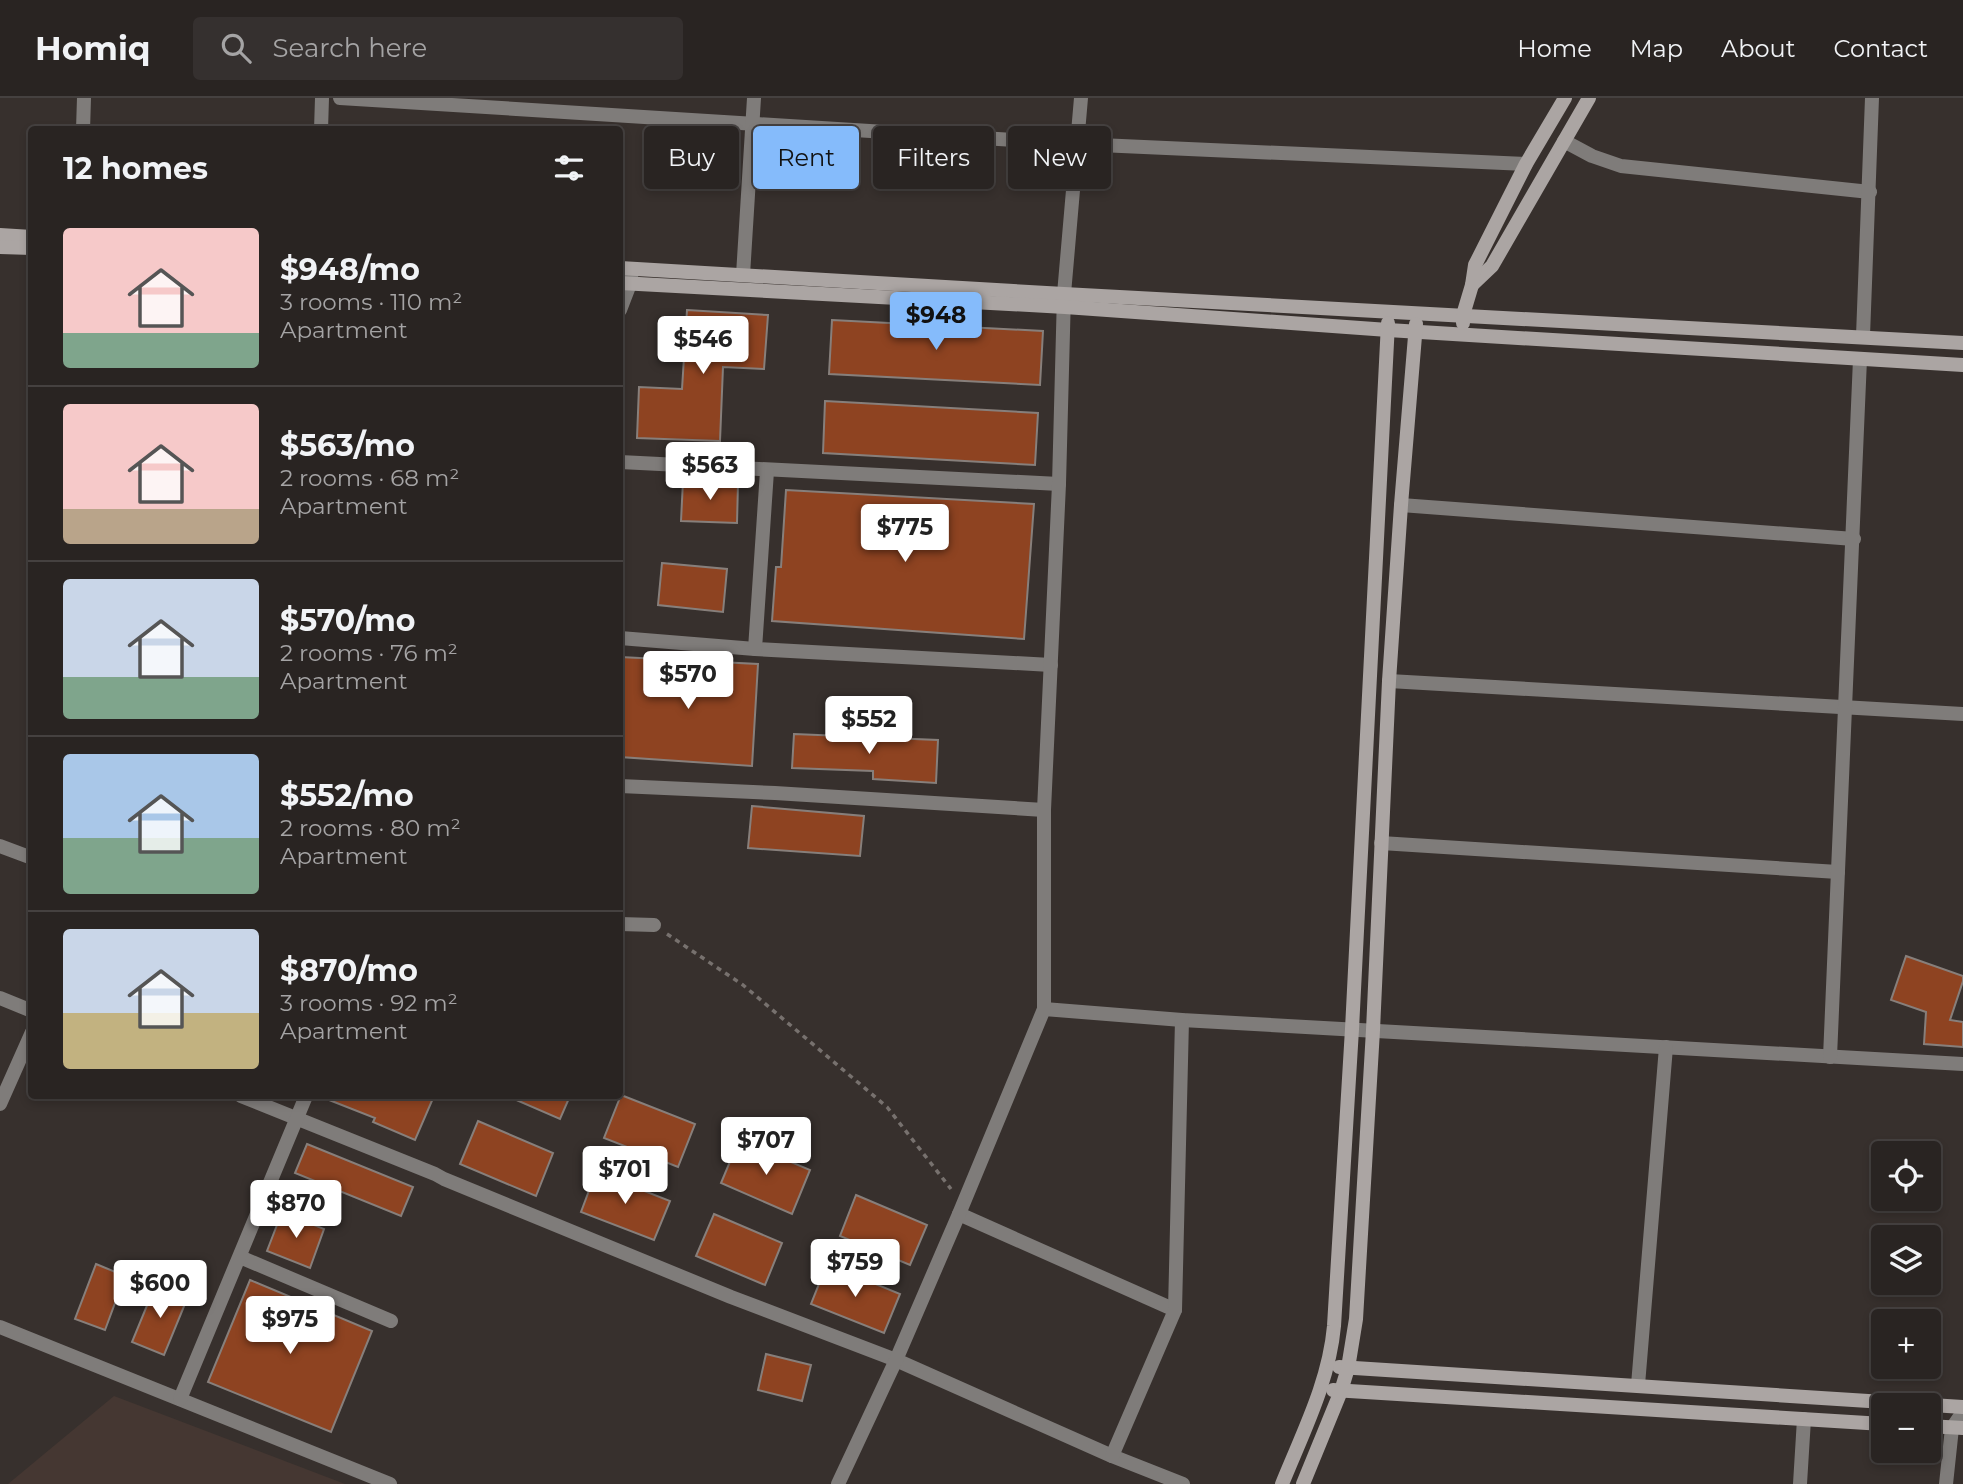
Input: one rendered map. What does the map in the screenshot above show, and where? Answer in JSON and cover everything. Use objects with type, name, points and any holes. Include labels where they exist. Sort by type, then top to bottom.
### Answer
[{"type":"street","points":[[83,126],[84,98]]},
{"type":"street","points":[[321,126],[322,98]]},
{"type":"street","points":[[340,98],[1008,139]]},
{"type":"street","points":[[743,275],[754,98]]},
{"type":"street","points":[[1079,126],[1081,98]]},
{"type":"street","points":[[1461,335],[1475,265],[1526,164],[1565,98]]},
{"type":"street","points":[[1472,285],[1492,266],[1589,98]]},
{"type":"street","points":[[1863,336],[1872,98]]},
{"type":"street","points":[[1564,141],[1592,156],[1621,166],[1870,192]]},
{"type":"street","points":[[1111,146],[1526,164]]},
{"type":"street","points":[[838,1484],[896,1360],[1044,1009],[1044,810],[1065,301],[1074,189]]},
{"type":"street","points":[[0,235],[28,237]]},
{"type":"street","points":[[0,247],[28,248]]},
{"type":"street","points":[[625,276],[743,275],[1415,332],[1963,365]]},
{"type":"street","points":[[625,276],[1065,301],[1389,311],[1963,342]]},
{"type":"street","points":[[1282,1484],[1321,1389],[1334,1326],[1389,311]]},
{"type":"street","points":[[1303,1484],[1341,1391],[1348,1368],[1356,1319],[1389,681],[1417,313]]},
{"type":"street","points":[[1830,1057],[1860,359]]},
{"type":"street","points":[[623,462],[1059,484]]},
{"type":"street","points":[[755,649],[767,471]]},
{"type":"street","points":[[1401,505],[1854,540]]},
{"type":"street","points":[[623,638],[755,649],[1051,665]]},
{"type":"street","points":[[1389,681],[1963,714]]},
{"type":"street","points":[[623,786],[1044,810]]},
{"type":"street","points":[[1381,843],[1838,872]]},
{"type":"street","points":[[0,846],[28,856]]},
{"type":"street","points":[[623,924],[654,925]]},
{"type":"street","points":[[0,998],[28,1009]]},
{"type":"street","points":[[1044,1009],[1182,1020],[1963,1064]]},
{"type":"street","points":[[1112,1456],[1175,1310],[1182,1020]]},
{"type":"street","points":[[0,1104],[28,1041]]},
{"type":"street","points":[[1638,1385],[1666,1047]]},
{"type":"street","points":[[250,1099],[731,1297],[896,1360],[1112,1456],[1184,1484]]},
{"type":"street","points":[[180,1399],[305,1099]]},
{"type":"street","points":[[961,1209],[1175,1310]]},
{"type":"street","points":[[240,1257],[391,1321]]},
{"type":"street","points":[[0,1327],[180,1399],[370,1480],[390,1484]]},
{"type":"street","points":[[1328,1365],[1963,1409],[1946,1484]]},
{"type":"street","points":[[1321,1389],[1871,1422]]},
{"type":"street","points":[[1800,1484],[1804,1419]]},
{"type":"path","points":[[654,925],[743,985],[887,1107],[961,1209]]},
{"type":"shaded area","points":[[114,1396],[345,1484],[8,1484]]},
{"type":"building","points":[[687,310],[768,315],[764,369],[723,367],[720,441],[637,438],[639,387],[682,389]]},
{"type":"building","points":[[832,320],[1043,331],[1040,385],[829,374]]},
{"type":"building","points":[[825,401],[1038,413],[1035,465],[823,453]]},
{"type":"building","points":[[683,481],[738,483],[737,523],[681,521]]},
{"type":"building","points":[[786,490],[1034,504],[1024,639],[772,621],[776,567],[781,567]]},
{"type":"building","points":[[662,563],[727,569],[723,612],[658,605]]},
{"type":"building","points":[[623,657],[758,664],[752,766],[623,757]]},
{"type":"building","points":[[794,734],[938,740],[936,783],[873,779],[873,771],[792,768]]},
{"type":"building","points":[[752,806],[864,816],[860,856],[748,848]]},
{"type":"building","points":[[1906,956],[1963,976],[1950,1020],[1963,1022],[1963,1047],[1924,1044],[1926,1012],[1891,1000]]},
{"type":"building","points":[[623,1096],[695,1124],[678,1167],[604,1138]]},
{"type":"building","points":[[327,1099],[433,1099],[415,1140],[373,1122],[375,1118]]},
{"type":"building","points":[[514,1099],[569,1099],[560,1119]]},
{"type":"building","points":[[478,1121],[553,1153],[536,1196],[460,1164]]},
{"type":"building","points":[[739,1140],[810,1170],[792,1214],[721,1183]]},
{"type":"building","points":[[307,1144],[413,1187],[401,1216],[295,1173]]},
{"type":"building","points":[[596,1172],[670,1201],[654,1240],[581,1212]]},
{"type":"building","points":[[856,1195],[927,1225],[910,1265],[840,1236]]},
{"type":"building","points":[[282,1212],[324,1229],[310,1268],[267,1251]]},
{"type":"building","points":[[714,1214],[782,1243],[765,1285],[696,1256]]},
{"type":"building","points":[[96,1264],[125,1276],[105,1330],[75,1319]]},
{"type":"building","points":[[827,1264],[900,1294],[884,1333],[811,1304]]},
{"type":"building","points":[[250,1280],[372,1331],[331,1432],[208,1382]]},
{"type":"building","points":[[155,1286],[187,1299],[164,1355],[132,1342]]},
{"type":"building","points":[[766,1354],[811,1365],[802,1401],[758,1390]]}]
